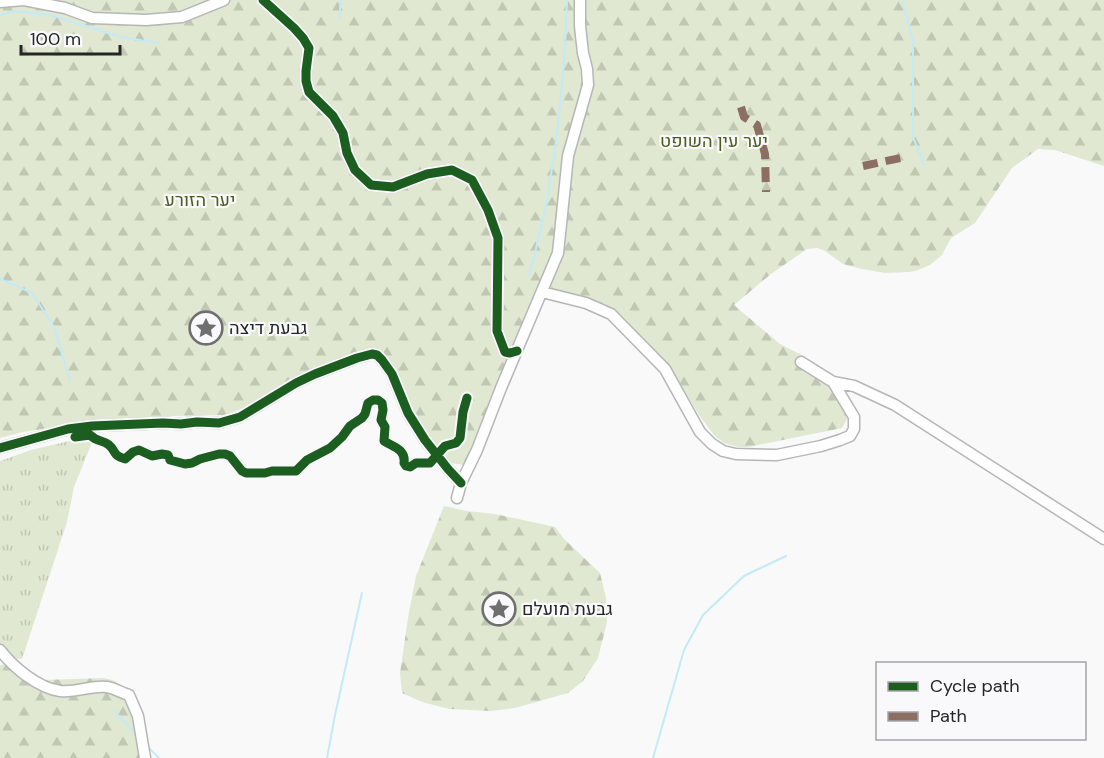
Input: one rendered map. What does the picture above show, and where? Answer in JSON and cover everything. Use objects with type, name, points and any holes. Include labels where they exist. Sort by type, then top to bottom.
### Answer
[{"type":"street","points":[[0,2],[24,0],[65,8],[92,18],[146,20],[182,16],[224,0]]},
{"type":"street","points":[[263,0],[294,28],[309,48],[306,81],[309,92],[333,116],[343,133],[347,153],[355,170],[371,185],[393,187],[427,174],[452,170],[472,180],[488,210],[498,238],[497,331],[505,352],[517,351]]},
{"type":"street","points":[[457,498],[461,483],[477,450],[558,253],[568,156],[588,85],[580,26],[580,0]]},
{"type":"street","points":[[542,292],[586,303],[611,314],[665,369],[700,432],[723,451],[750,455],[790,453],[832,443],[850,436],[854,429],[854,417],[833,382]]},
{"type":"street","points":[[0,448],[68,429],[92,426],[219,423],[240,417],[315,374],[372,354],[382,360],[392,374],[408,413],[420,433],[461,483]]},
{"type":"street","points":[[801,362],[833,382],[854,386],[895,405],[1104,539]]},
{"type":"street","points":[[0,650],[25,676],[60,691],[107,687],[129,695],[138,716],[146,758]]},
{"type":"green space","points":[[0,0],[1104,0],[1104,166],[1055,150],[1038,149],[1012,168],[975,223],[951,238],[942,255],[930,265],[916,271],[885,273],[843,264],[817,248],[807,249],[771,274],[734,305],[780,344],[804,356],[824,376],[845,409],[847,419],[842,428],[748,447],[724,443],[714,435],[699,415],[669,365],[620,314],[591,299],[538,285],[473,449],[464,465],[450,463],[445,458],[419,422],[386,355],[381,350],[371,348],[355,352],[293,378],[243,408],[224,415],[99,420],[0,438]]},
{"type":"green space","points":[[95,435],[74,487],[67,522],[22,659],[0,658],[0,461],[31,450]]},
{"type":"green space","points":[[444,506],[555,527],[564,539],[600,573],[606,598],[607,622],[598,658],[583,681],[568,693],[515,708],[491,711],[449,709],[422,702],[402,693],[400,673],[416,576]]},
{"type":"green space","points":[[16,663],[42,680],[104,678],[115,681],[133,696],[144,758],[0,758],[0,665]]},
{"type":"waterway","points":[[339,18],[341,0]]},
{"type":"waterway","points":[[529,276],[546,205],[554,154],[563,77],[567,0]]},
{"type":"waterway","points":[[902,0],[913,41],[913,137],[924,165]]},
{"type":"waterway","points":[[0,15],[14,11],[50,15],[121,37],[158,43]]},
{"type":"waterway","points":[[0,279],[32,293],[54,327],[70,380]]},
{"type":"waterway","points":[[653,758],[684,650],[703,615],[744,576],[786,556]]},
{"type":"waterway","points":[[327,758],[362,593]]},
{"type":"waterway","points":[[114,711],[137,735]]},
{"type":"waterway","points":[[147,746],[159,758]]},
{"type":"marked path","points":[[741,107],[744,117],[757,125],[765,154],[766,192]]},
{"type":"marked path","points":[[863,166],[905,157]]},
{"type":"cycle path","points":[[263,0],[294,28],[309,48],[306,71],[309,92],[333,116],[343,133],[347,153],[355,170],[371,185],[393,187],[427,174],[452,170],[472,180],[488,210],[498,238],[497,331],[505,352],[517,351]]},
{"type":"cycle path","points":[[0,448],[68,429],[92,426],[219,423],[240,417],[315,374],[372,354],[377,355],[392,374],[408,413],[425,440],[461,483]]},
{"type":"cycle path","points":[[75,437],[90,435],[107,443],[117,455],[125,459],[139,450],[152,456],[168,455],[170,460],[185,464],[225,454],[230,456],[246,473],[296,471],[307,460],[330,448],[350,426],[362,418],[368,403],[378,400],[382,403],[381,420],[385,427],[384,441],[401,451],[404,463],[410,467],[416,463],[430,463],[445,446],[456,443],[460,438],[467,398]]},
{"type":"place","name":"גבעת דיצה","points":[[206,328]]},
{"type":"place","name":"גבעת מועלם","points":[[499,609]]},
{"type":"park label","name":"יער עין השופט","points":[[714,141]]},
{"type":"park label","name":"יער הזורע","points":[[200,200]]}]
